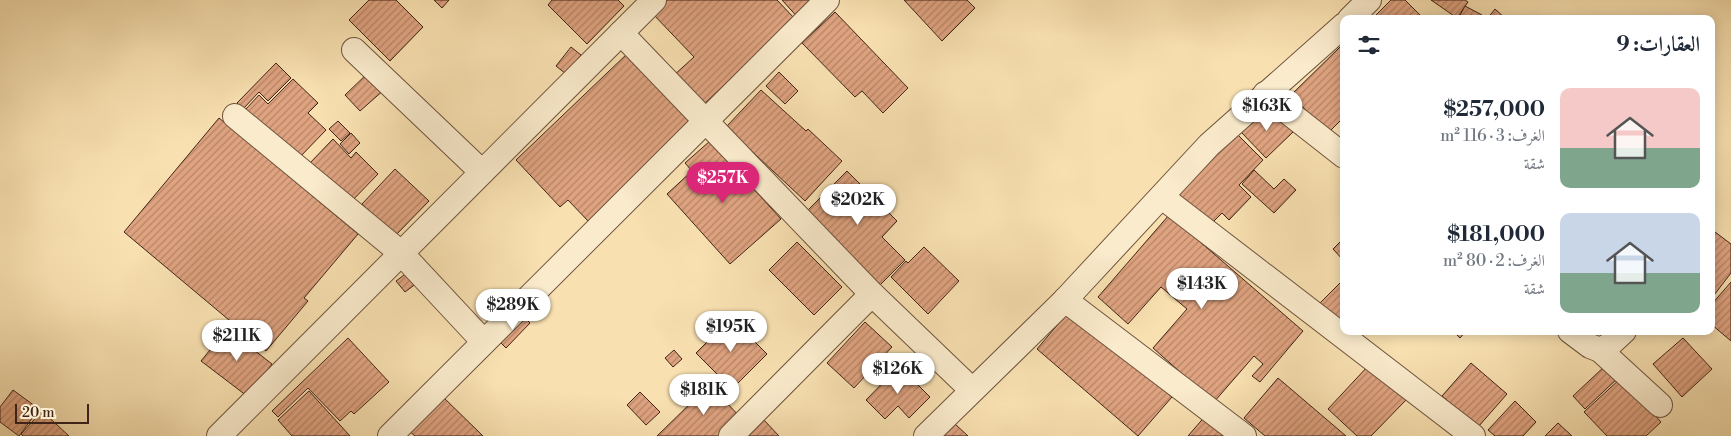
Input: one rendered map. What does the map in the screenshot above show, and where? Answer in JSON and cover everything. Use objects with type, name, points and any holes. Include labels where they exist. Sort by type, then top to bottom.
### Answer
[{"type":"street","points":[[390,436],[827,0]]},
{"type":"street","points":[[1355,15],[1369,0]]},
{"type":"street","points":[[218,436],[621,33],[645,3]]},
{"type":"street","points":[[926,436],[1065,300],[1209,145],[1265,94],[1340,30]]},
{"type":"street","points":[[621,33],[872,294],[972,390]]},
{"type":"street","points":[[354,50],[482,172]]},
{"type":"street","points":[[1265,94],[1340,153]]},
{"type":"street","points":[[234,116],[401,253],[484,342]]},
{"type":"street","points":[[1162,197],[1340,334]]},
{"type":"street","points":[[730,436],[872,294]]},
{"type":"street","points":[[1065,300],[1244,436]]},
{"type":"street","points":[[1342,335],[1473,436]]},
{"type":"street","points":[[1575,335],[1590,346],[1600,350],[1660,405]]},
{"type":"street","points":[[1600,350],[1610,346],[1620,335]]},
{"type":"building","points":[[369,0],[396,0],[423,27],[390,61],[349,20]]},
{"type":"building","points":[[434,0],[449,0],[442,8]]},
{"type":"building","points":[[552,0],[618,0],[624,6],[587,44],[548,5]]},
{"type":"building","points":[[666,0],[777,0],[796,20],[762,49],[702,106],[673,76],[694,57],[652,13]]},
{"type":"building","points":[[782,0],[824,0],[801,21]]},
{"type":"building","points":[[904,0],[967,0],[975,8],[942,41]]},
{"type":"building","points":[[1391,0],[1405,0],[1420,15],[1376,15]]},
{"type":"building","points":[[1431,0],[1465,0],[1468,2],[1459,15],[1453,15]]},
{"type":"building","points":[[1465,6],[1482,15],[1460,15]]},
{"type":"building","points":[[1495,9],[1502,15],[1490,15]]},
{"type":"building","points":[[835,12],[908,88],[883,113],[862,91],[855,97],[802,43]]},
{"type":"building","points":[[571,47],[581,55],[566,74],[556,66]]},
{"type":"building","points":[[1340,47],[1340,121],[1328,133],[1291,95]]},
{"type":"building","points":[[629,52],[695,125],[589,222],[568,200],[560,207],[516,160]]},
{"type":"building","points":[[276,63],[291,78],[268,101],[259,92],[243,109],[237,103]]},
{"type":"building","points":[[369,72],[385,89],[360,111],[345,95]]},
{"type":"building","points":[[779,72],[798,91],[785,104],[766,86]]},
{"type":"building","points":[[293,79],[318,103],[308,113],[326,130],[297,160],[245,110],[259,95],[268,104]]},
{"type":"building","points":[[761,90],[806,131],[808,129],[842,161],[805,201],[726,127]]},
{"type":"building","points":[[1267,106],[1293,132],[1266,158],[1241,132]]},
{"type":"building","points":[[219,118],[358,234],[304,298],[308,301],[266,351],[124,232]]},
{"type":"building","points":[[338,121],[350,133],[341,141],[329,129]]},
{"type":"building","points":[[351,133],[360,143],[349,154],[340,144]]},
{"type":"building","points":[[1237,134],[1263,160],[1239,185],[1251,197],[1229,220],[1222,213],[1210,225],[1178,194]]},
{"type":"building","points":[[333,139],[351,158],[356,152],[378,174],[348,205],[308,165]]},
{"type":"building","points":[[710,141],[781,219],[730,264],[667,194],[692,171],[685,163]]},
{"type":"building","points":[[395,169],[429,201],[395,236],[362,204]]},
{"type":"building","points":[[1254,170],[1274,189],[1284,179],[1296,190],[1274,213],[1242,184]]},
{"type":"building","points":[[847,171],[897,221],[882,237],[905,260],[880,285],[806,212]]},
{"type":"building","points":[[1169,215],[1303,331],[1260,382],[1252,376],[1263,364],[1254,356],[1214,402],[1153,348],[1187,309],[1161,287],[1128,324],[1098,297]]},
{"type":"building","points":[[1715,232],[1731,244],[1731,273],[1715,294]]},
{"type":"building","points":[[797,242],[842,287],[814,315],[769,270]]},
{"type":"building","points":[[1340,242],[1340,257],[1333,249]]},
{"type":"building","points":[[924,247],[959,281],[928,314],[891,277],[906,261],[908,263]]},
{"type":"building","points":[[408,272],[417,283],[405,292],[396,281]]},
{"type":"building","points":[[1731,282],[1731,341],[1715,327],[1715,300]]},
{"type":"building","points":[[1340,283],[1340,322],[1320,303]]},
{"type":"building","points":[[1070,310],[1172,397],[1138,436],[1037,349]]},
{"type":"building","points":[[521,314],[530,323],[506,348],[496,338]]},
{"type":"building","points":[[731,318],[767,354],[732,389],[696,353]]},
{"type":"building","points":[[865,322],[892,347],[854,388],[827,363]]},
{"type":"building","points":[[227,329],[272,364],[247,396],[201,361]]},
{"type":"building","points":[[348,338],[389,382],[354,414],[351,411],[340,421],[308,388],[278,417],[272,411]]},
{"type":"building","points":[[1683,338],[1712,369],[1682,397],[1653,364]]},
{"type":"building","points":[[674,350],[682,359],[673,367],[665,358]]},
{"type":"building","points":[[1471,363],[1507,394],[1478,427],[1442,396]]},
{"type":"building","points":[[1369,365],[1406,400],[1371,436],[1357,436],[1328,409]]},
{"type":"building","points":[[1606,365],[1618,378],[1585,409],[1573,396]]},
{"type":"building","points":[[899,366],[930,397],[909,418],[898,406],[885,419],[866,400]]},
{"type":"building","points":[[703,378],[743,420],[727,436],[657,436],[696,398],[690,392]]},
{"type":"building","points":[[1278,378],[1346,436],[1265,436],[1244,418]]},
{"type":"building","points":[[1621,378],[1661,422],[1646,436],[1607,436],[1584,412]]},
{"type":"building","points":[[13,390],[39,409],[19,436],[0,422],[0,407]]},
{"type":"building","points":[[309,391],[350,436],[292,436],[278,420]]},
{"type":"building","points":[[640,392],[660,412],[646,425],[627,405]]},
{"type":"building","points":[[441,395],[483,436],[415,436],[407,429]]},
{"type":"building","points":[[1515,401],[1536,422],[1523,436],[1495,436],[1488,430]]},
{"type":"building","points":[[42,411],[69,436],[23,436],[21,434]]},
{"type":"building","points":[[1207,414],[1233,436],[1188,436]]},
{"type":"building","points":[[763,419],[779,436],[744,436]]},
{"type":"building","points":[[1558,423],[1572,436],[1545,436]]},
{"type":"building","points":[[955,424],[968,436],[943,436]]}]
